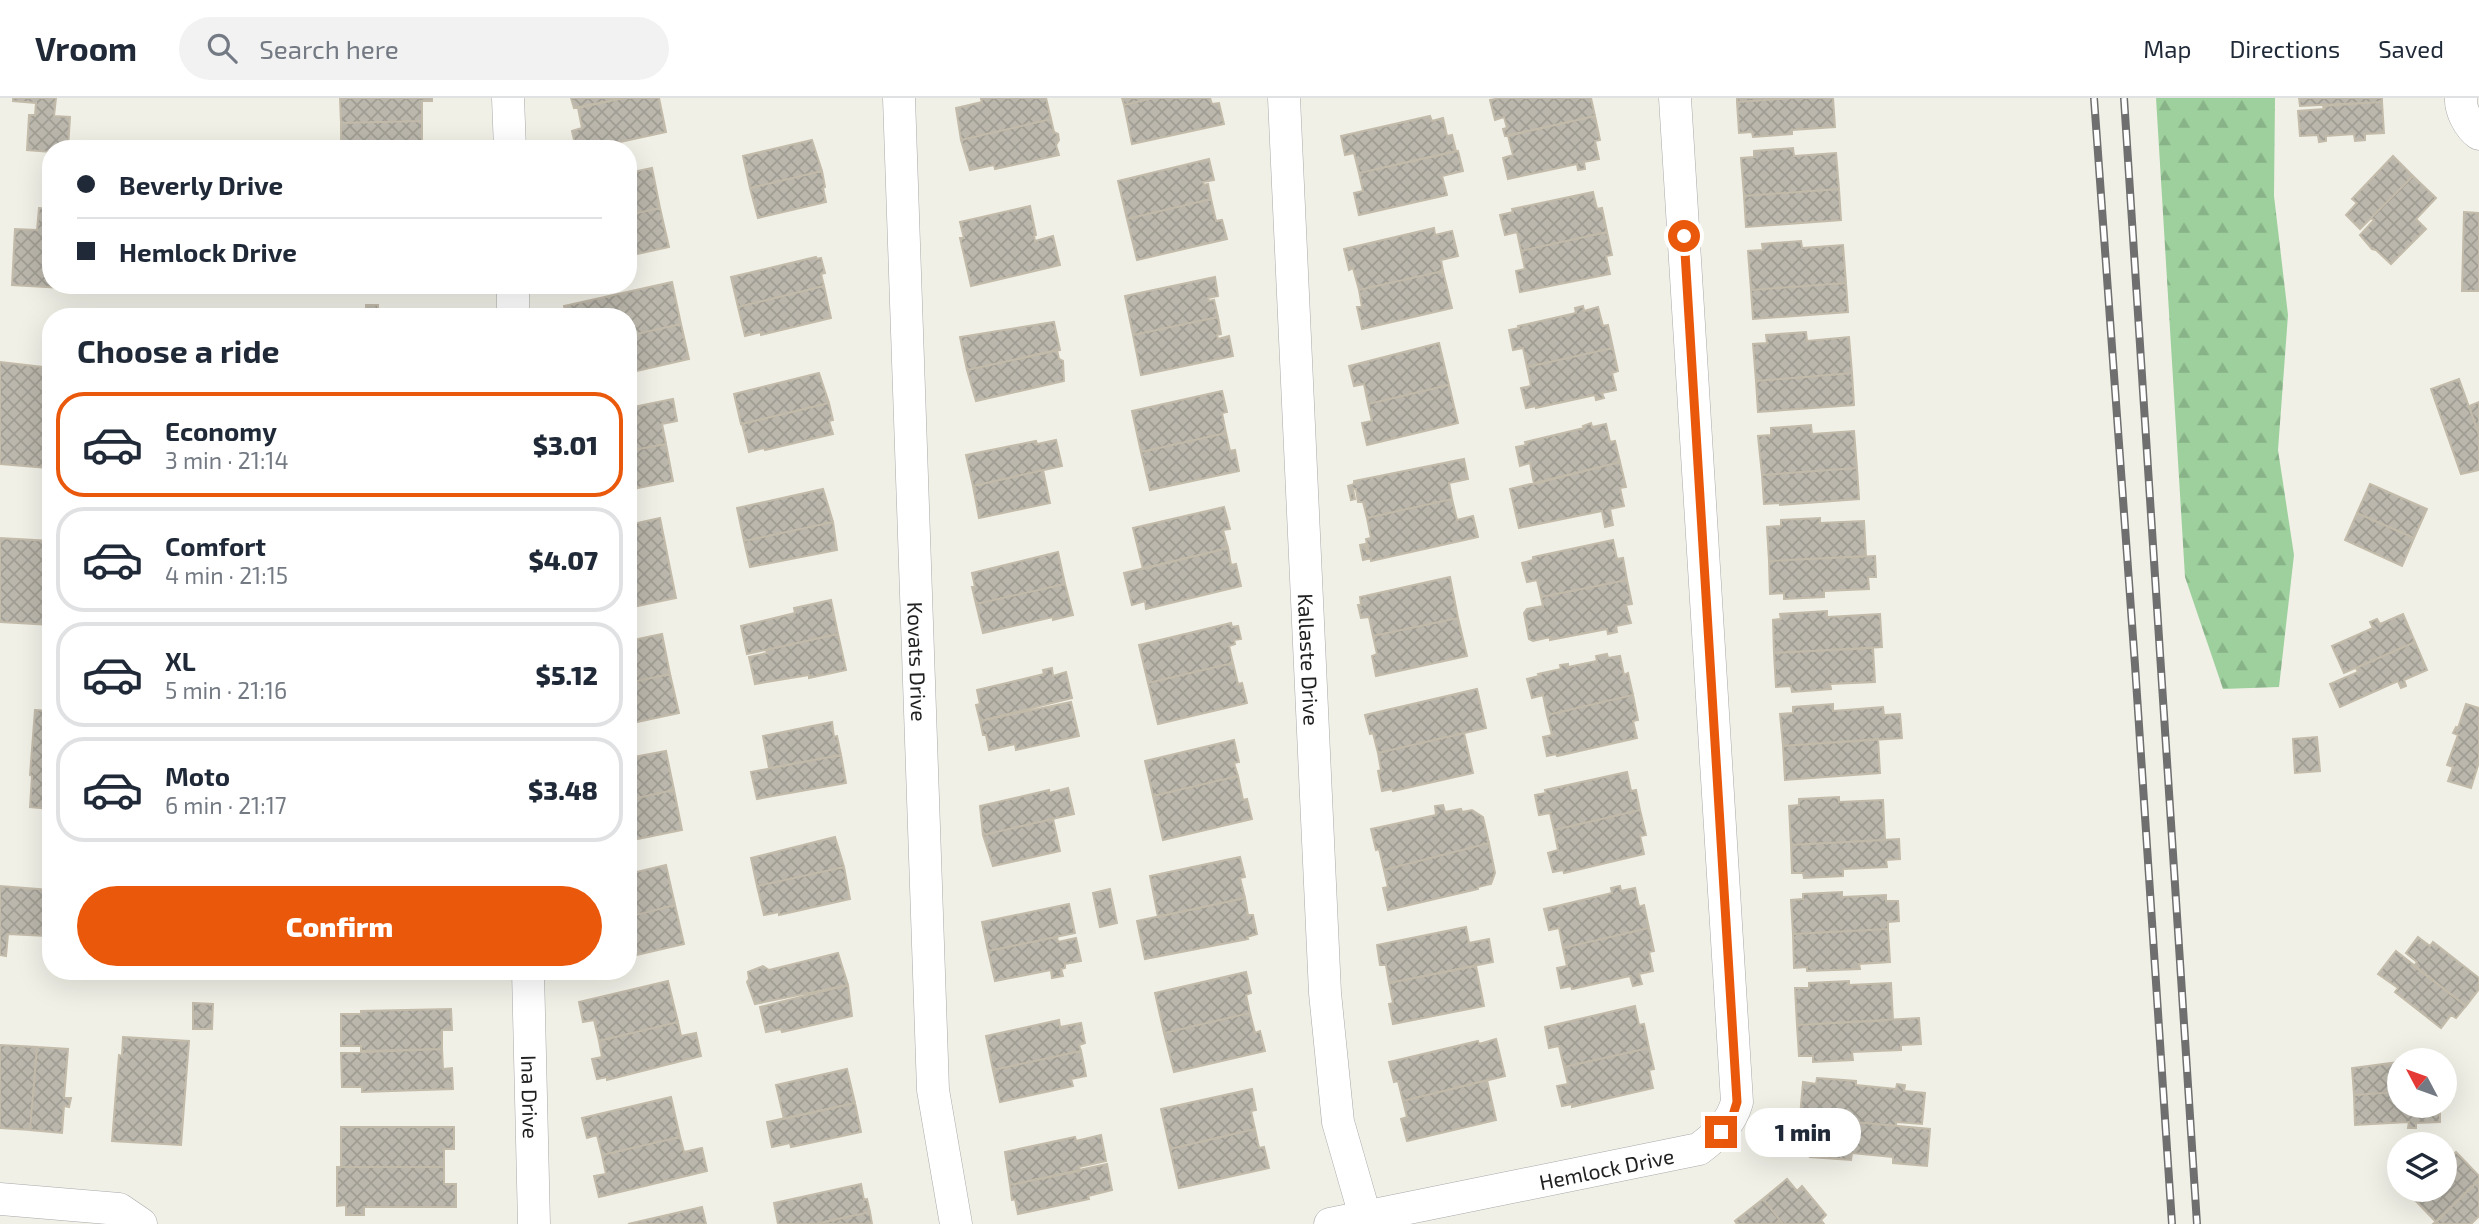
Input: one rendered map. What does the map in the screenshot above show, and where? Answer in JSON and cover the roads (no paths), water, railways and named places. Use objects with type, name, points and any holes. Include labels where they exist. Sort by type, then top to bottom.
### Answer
[{"type":"street","points":[[508,98],[510,140]]},
{"type":"street","name":"Kovats Drive","points":[[899,98],[933,1090],[956,1224]]},
{"type":"street","name":"Kallaste Drive","points":[[1284,98],[1325,993],[1338,1122],[1365,1216]]},
{"type":"street","name":"Hemlock Drive","points":[[1330,1224],[1699,1149],[1721,1132],[1733,1115],[1737,1102],[1675,98]]},
{"type":"street","points":[[2461,98],[2460,106],[2473,130],[2479,134]]},
{"type":"street","name":"Ina Drive","points":[[528,980],[534,1224]]},
{"type":"street","points":[[0,1199],[119,1209],[141,1224]]},
{"type":"railway","points":[[2094,98],[2172,1224]]},
{"type":"railway","points":[[2124,98],[2197,1224]]}]
